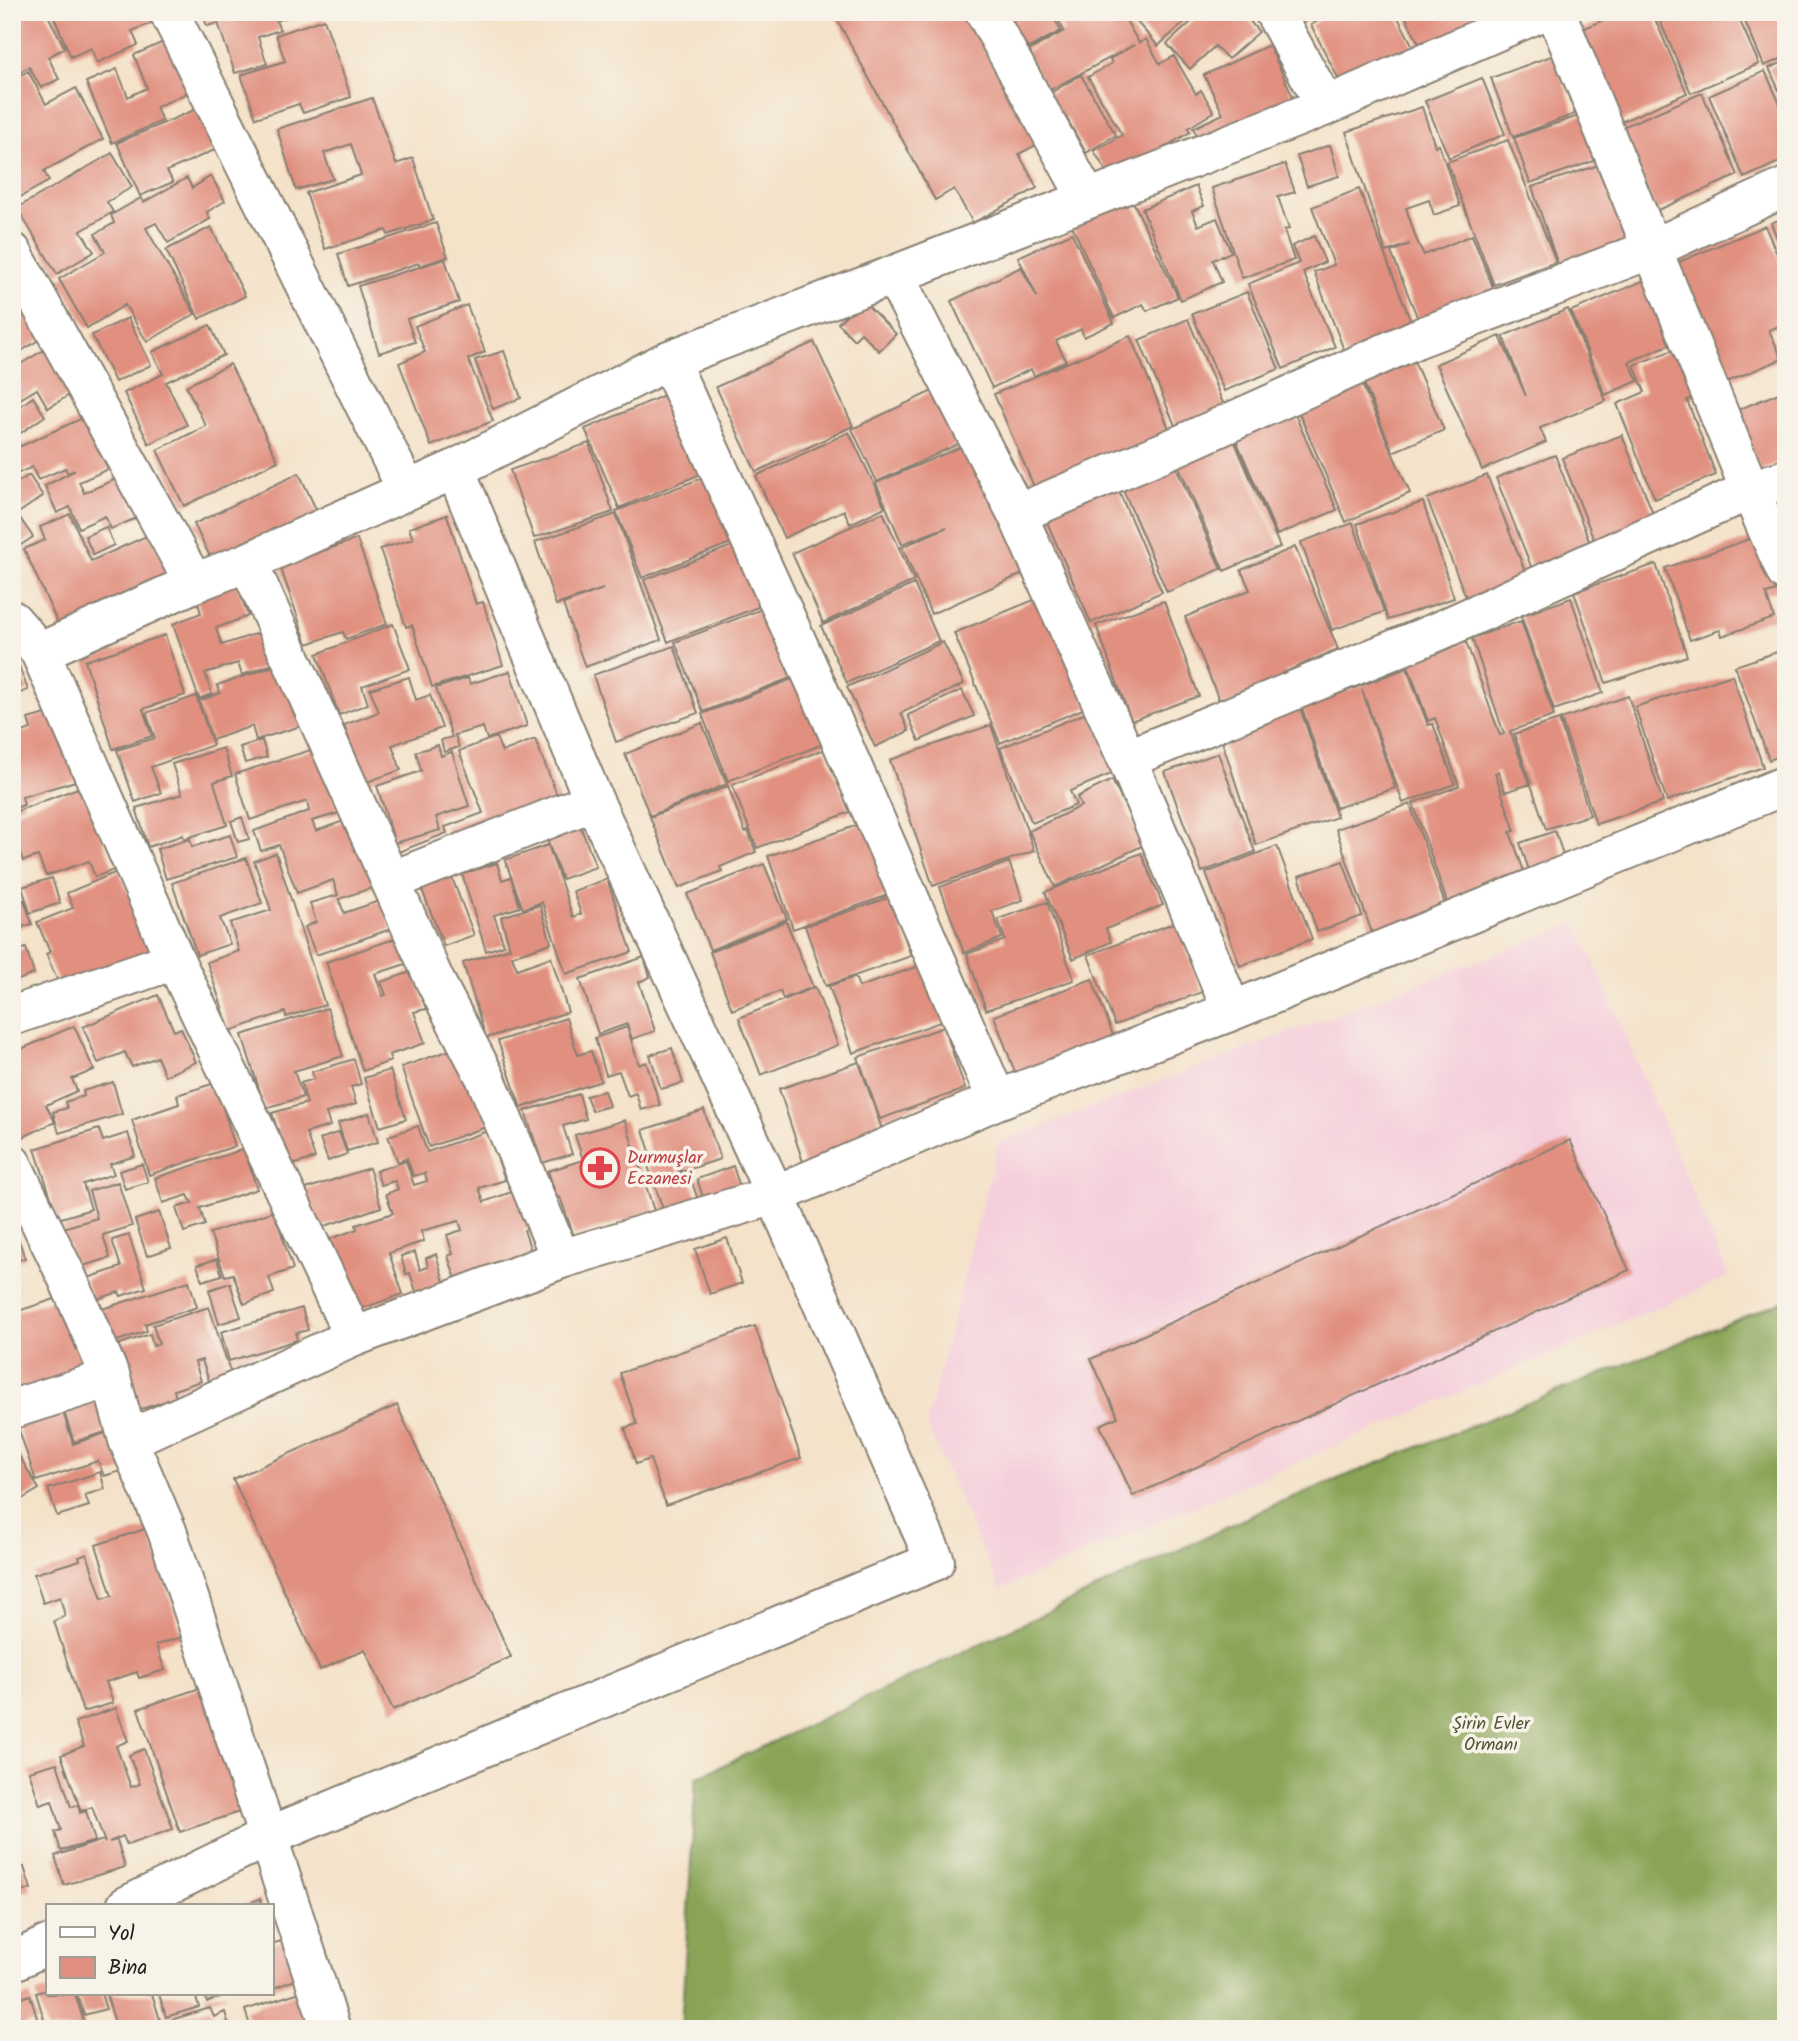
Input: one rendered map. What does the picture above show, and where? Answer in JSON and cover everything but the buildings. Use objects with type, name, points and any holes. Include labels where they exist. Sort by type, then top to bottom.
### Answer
[{"type":"street","points":[[169,12],[408,490]]},
{"type":"street","points":[[985,12],[1087,198]]},
{"type":"street","points":[[1273,12],[1326,106]]},
{"type":"street","points":[[40,652],[408,490],[669,360],[1326,106],[1541,12]]},
{"type":"street","points":[[1556,12],[1749,490],[1786,572]]},
{"type":"street","points":[[1017,514],[1182,444],[1416,339],[1652,249],[1786,187]]},
{"type":"street","points":[[12,252],[194,583]]},
{"type":"street","points":[[894,275],[1017,514],[1127,760],[1231,1011]]},
{"type":"street","points":[[669,360],[830,715],[996,1100]]},
{"type":"street","points":[[130,1904],[267,1837],[935,1560],[775,1195],[594,801],[455,468]]},
{"type":"street","points":[[1127,760],[1439,631],[1749,490],[1786,479]]},
{"type":"street","points":[[248,562],[435,981],[485,1077],[561,1259]]},
{"type":"street","points":[[12,620],[40,652],[175,960],[354,1337]]},
{"type":"street","points":[[128,1440],[354,1337],[561,1259],[775,1195],[996,1100],[1231,1011],[1786,785]]},
{"type":"street","points":[[391,881],[594,801]]},
{"type":"street","points":[[12,1016],[175,960]]},
{"type":"street","points":[[15,1174],[67,1276],[111,1378],[128,1440],[167,1531],[331,2029]]},
{"type":"street","points":[[12,1409],[111,1378]]},
{"type":"street","points":[[12,1962],[46,1945]]},
{"type":"shaded area","points":[[1577,923],[1729,1277],[1000,1590],[926,1424],[998,1143]]},
{"type":"green space","name":"Şirin Evler Ormanı","points":[[1786,1300],[1786,2029],[681,2029],[696,1778],[1278,1503]]},
{"type":"place","name":"Durmuşlar Eczanesi","points":[[600,1168]]}]
